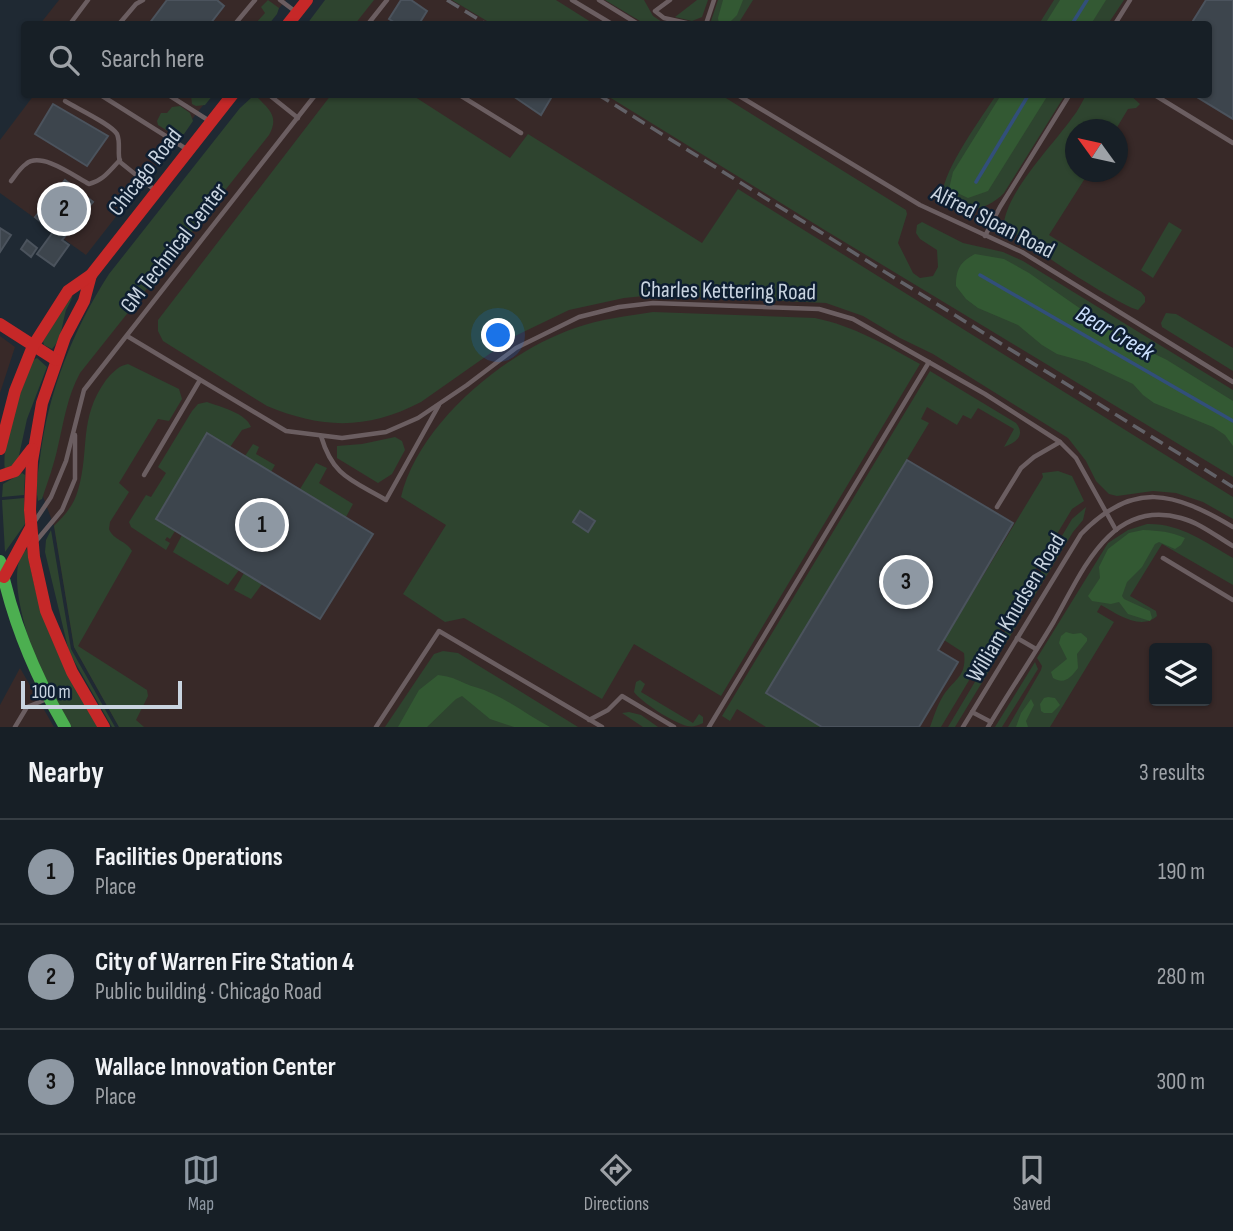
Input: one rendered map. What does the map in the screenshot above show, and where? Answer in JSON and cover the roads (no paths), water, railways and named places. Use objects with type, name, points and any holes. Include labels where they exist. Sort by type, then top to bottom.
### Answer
[{"type":"main road","points":[[290,21],[307,0]]},
{"type":"main road","name":"Chicago Road","points":[[0,449],[3,418],[33,346],[68,291],[90,275],[230,98]]},
{"type":"main road","name":"Chicago Road","points":[[90,275],[84,301],[56,360],[42,403],[30,487],[31,527],[39,586],[55,634],[72,672],[104,727]]},
{"type":"main road","points":[[0,324],[56,360]]},
{"type":"main road","points":[[0,475],[12,474],[18,469],[34,446]]},
{"type":"main road","points":[[3,581],[15,552],[31,527]]},
{"type":"main road","points":[[0,561],[20,640],[65,727]]},
{"type":"lane","points":[[73,21],[88,0]]},
{"type":"lane","points":[[122,21],[136,4],[144,0]]},
{"type":"lane","points":[[238,21],[255,0]]},
{"type":"lane","points":[[280,0],[297,13]]},
{"type":"lane","points":[[370,21],[387,0]]},
{"type":"lane","points":[[572,0],[607,21]]},
{"type":"lane","points":[[599,0],[633,21]]},
{"type":"lane","points":[[670,0],[655,11],[664,18],[678,21]]},
{"type":"lane","points":[[707,21],[714,0]]},
{"type":"lane","points":[[1117,21],[1130,0]]},
{"type":"lane","points":[[105,98],[189,150]]},
{"type":"lane","points":[[178,98],[212,122]]},
{"type":"lane","points":[[273,98],[298,118]]},
{"type":"lane","name":"GM Technical Center","points":[[31,527],[51,497],[66,461],[84,390],[313,98]]},
{"type":"lane","points":[[464,98],[521,133]]},
{"type":"lane","name":"Alfred Sloan Road","points":[[743,98],[920,205],[1022,252],[1233,382]]},
{"type":"lane","points":[[985,236],[1068,98]]},
{"type":"lane","points":[[1160,98],[1233,143]]},
{"type":"lane","points":[[65,101],[113,130],[119,142],[120,160],[156,191]]},
{"type":"lane","points":[[11,181],[26,163],[33,160],[48,161],[89,184],[95,183],[120,160]]},
{"type":"lane","name":"Charles Kettering Road","points":[[127,335],[286,431],[342,438],[386,432],[418,418],[516,348],[579,317],[620,307],[653,303],[819,309],[853,319],[985,394],[1060,442],[1069,449],[1080,465],[1116,530]]},
{"type":"lane","points":[[709,727],[929,362]]},
{"type":"lane","points":[[145,475],[200,380]]},
{"type":"lane","points":[[321,436],[326,454],[336,470],[386,500],[442,401]]},
{"type":"lane","name":"GM Technical Center","points":[[33,547],[62,510],[75,479],[75,430]]},
{"type":"lane","points":[[997,507],[1021,468],[1060,442]]},
{"type":"lane","points":[[1105,512],[1128,501],[1156,497],[1199,507],[1233,527]]},
{"type":"lane","name":"William Knudsen Road","points":[[963,727],[1081,534],[1105,512]]},
{"type":"lane","points":[[1116,530],[1137,520],[1166,516],[1197,524],[1233,546]]},
{"type":"lane","name":"William Knudsen Road","points":[[989,725],[1098,547],[1116,530]]},
{"type":"lane","points":[[1163,558],[1233,600]]},
{"type":"lane","points":[[376,727],[439,631],[602,727]]},
{"type":"lane","points":[[1017,638],[1036,649]]},
{"type":"lane","points":[[589,720],[608,710],[622,696],[673,727]]},
{"type":"lane","points":[[15,727],[27,707],[48,698]]},
{"type":"lane","points":[[972,712],[989,725]]},
{"type":"waterway","name":"Bear Creek","points":[[1074,21],[1087,0]]},
{"type":"waterway","name":"Bear Creek","points":[[976,182],[1027,98]]},
{"type":"waterway","name":"Bear Creek","points":[[980,275],[1233,421]]},
{"type":"railway","points":[[447,0],[481,21]]},
{"type":"railway","points":[[603,98],[1233,487]]},
{"type":"place","name":"City of Warren Fire Station 4","points":[[64,209]]},
{"type":"place","name":"Facilities Operations","points":[[262,525]]},
{"type":"place","name":"Wallace Innovation Center","points":[[906,582]]}]
